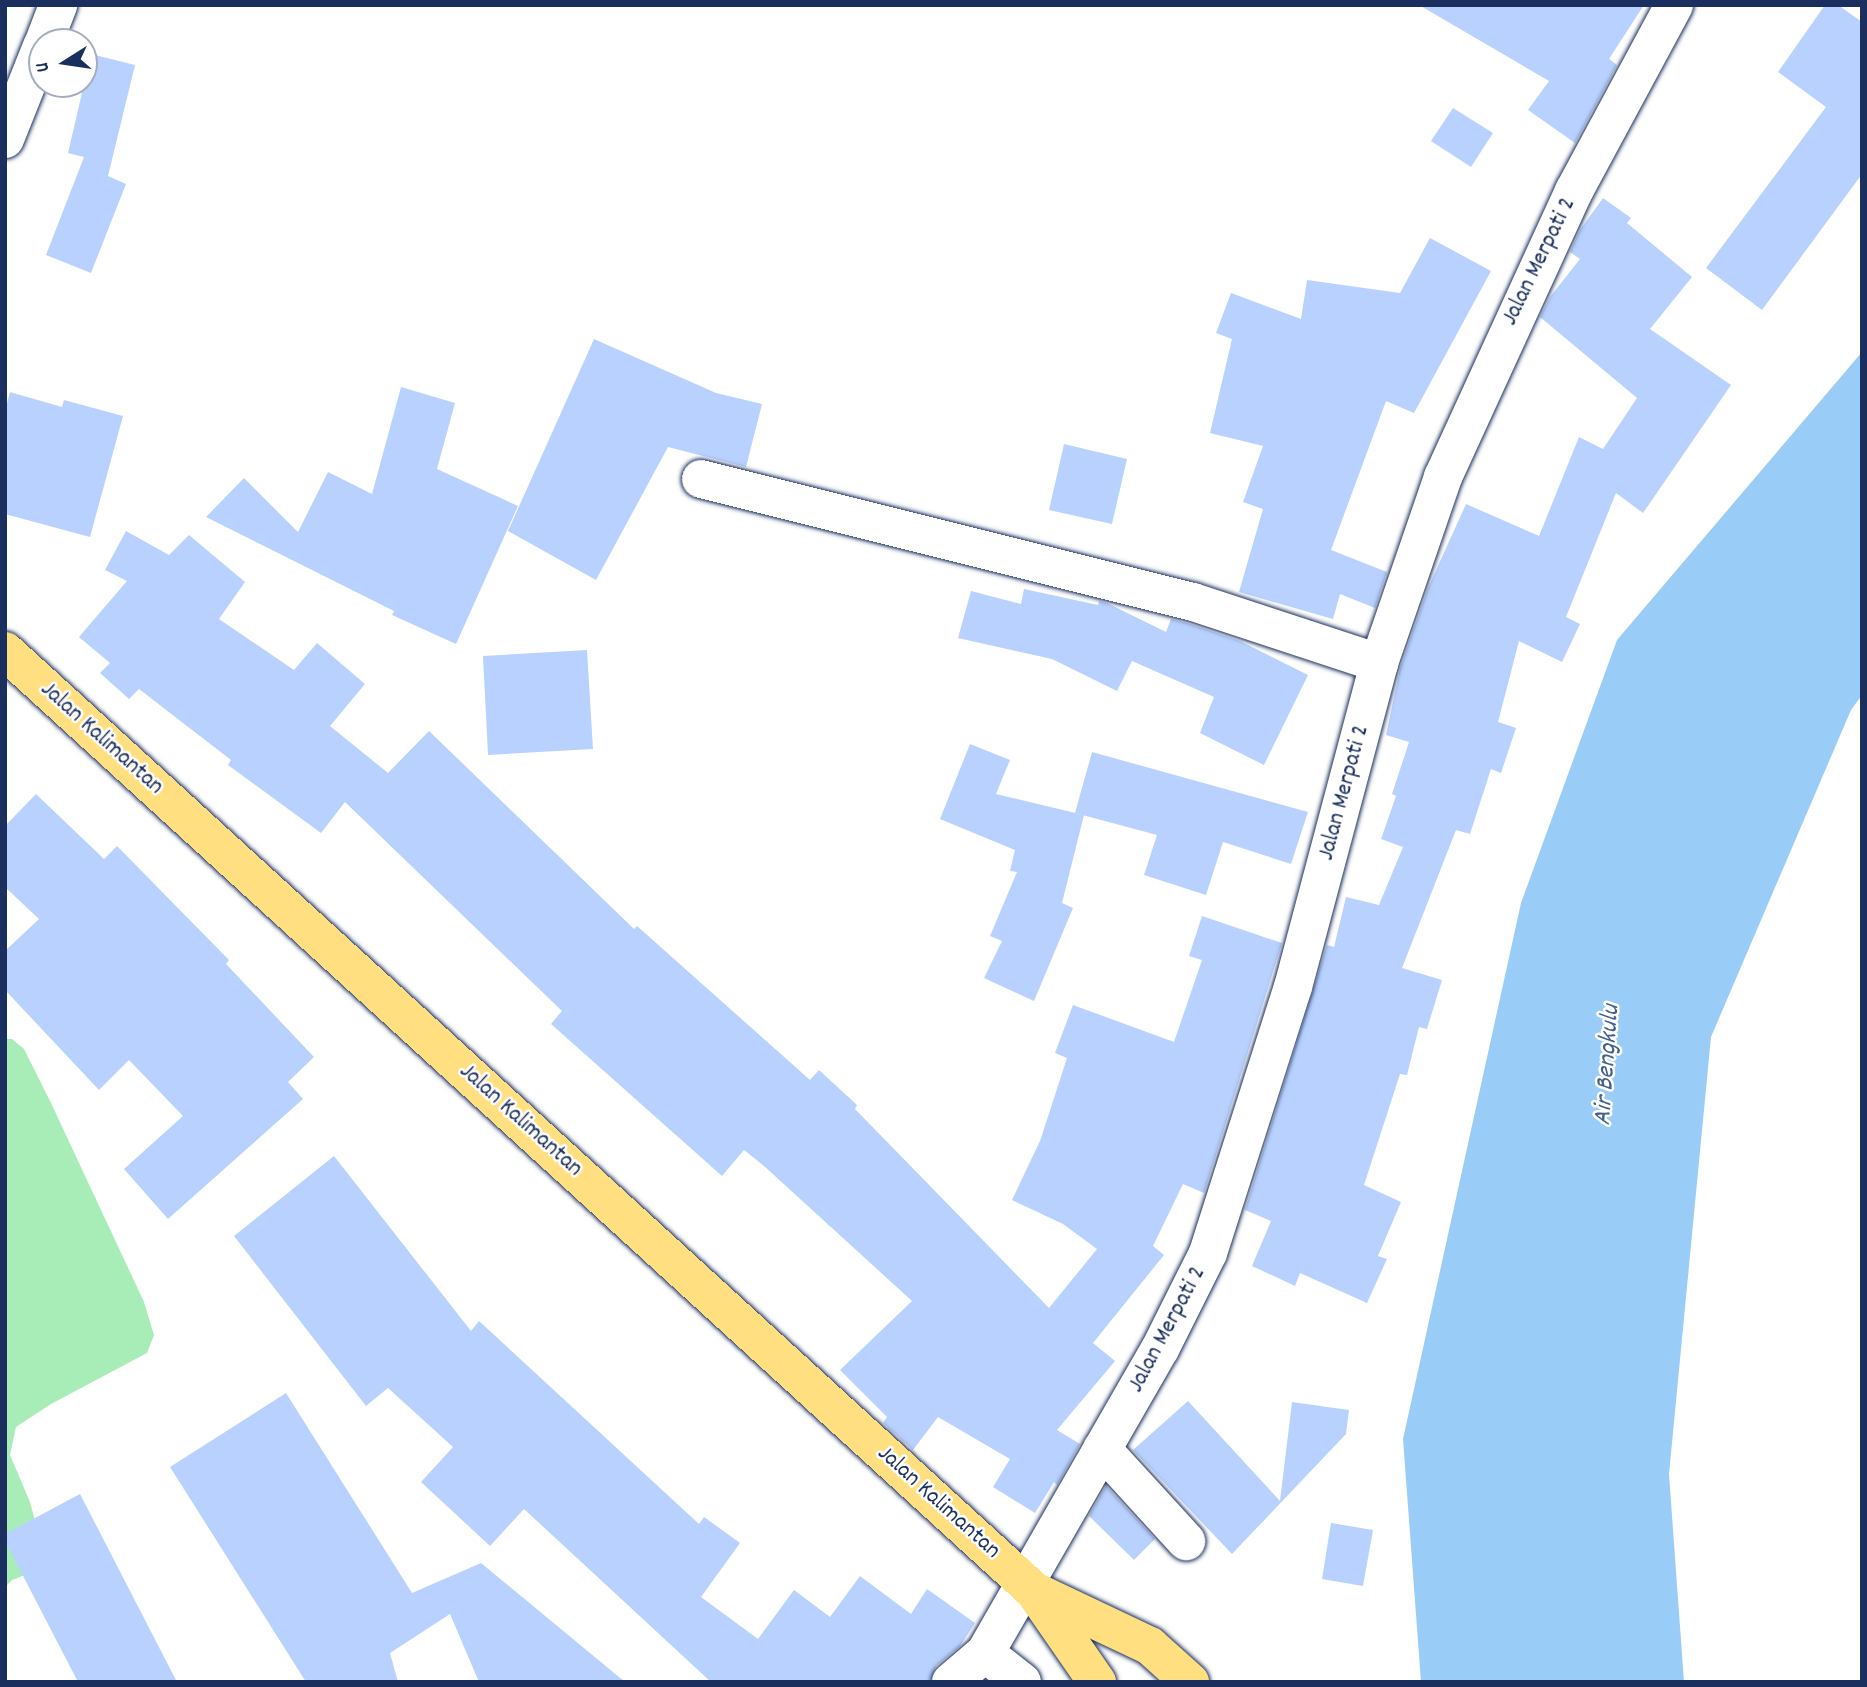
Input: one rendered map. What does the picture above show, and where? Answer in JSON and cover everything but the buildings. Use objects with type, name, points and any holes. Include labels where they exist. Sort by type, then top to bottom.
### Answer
[{"type":"main road","name":"Jalan Kalimantan","points":[[5,651],[1030,1587]]},
{"type":"main road","points":[[1030,1587],[1097,1682]]},
{"type":"main road","points":[[1030,1587],[1150,1646],[1190,1682]]},
{"type":"street","points":[[49,28],[58,5]]},
{"type":"street","name":"Jalan Merpati 2","points":[[951,1682],[985,1653],[1030,1587],[1102,1449],[1160,1349],[1208,1253],[1293,987],[1379,663],[1443,477],[1501,345],[1574,191],[1674,5]]},
{"type":"street","points":[[5,139],[28,82]]},
{"type":"street","points":[[701,479],[1193,602],[1379,663]]},
{"type":"street","points":[[1102,1449],[1186,1541]]},
{"type":"street","points":[[985,1653],[1022,1682]]},
{"type":"green space","points":[[5,1039],[12,1039],[24,1049],[144,1302],[154,1335],[147,1353],[51,1404],[16,1427],[10,1455],[30,1502],[41,1543],[33,1572],[12,1580],[5,1587]]},
{"type":"water","name":"Air Bengkulu","points":[[1862,352],[1862,695],[1851,710],[1711,1037],[1669,1474],[1684,1682],[1421,1682],[1403,1439],[1521,903],[1617,640]]}]
